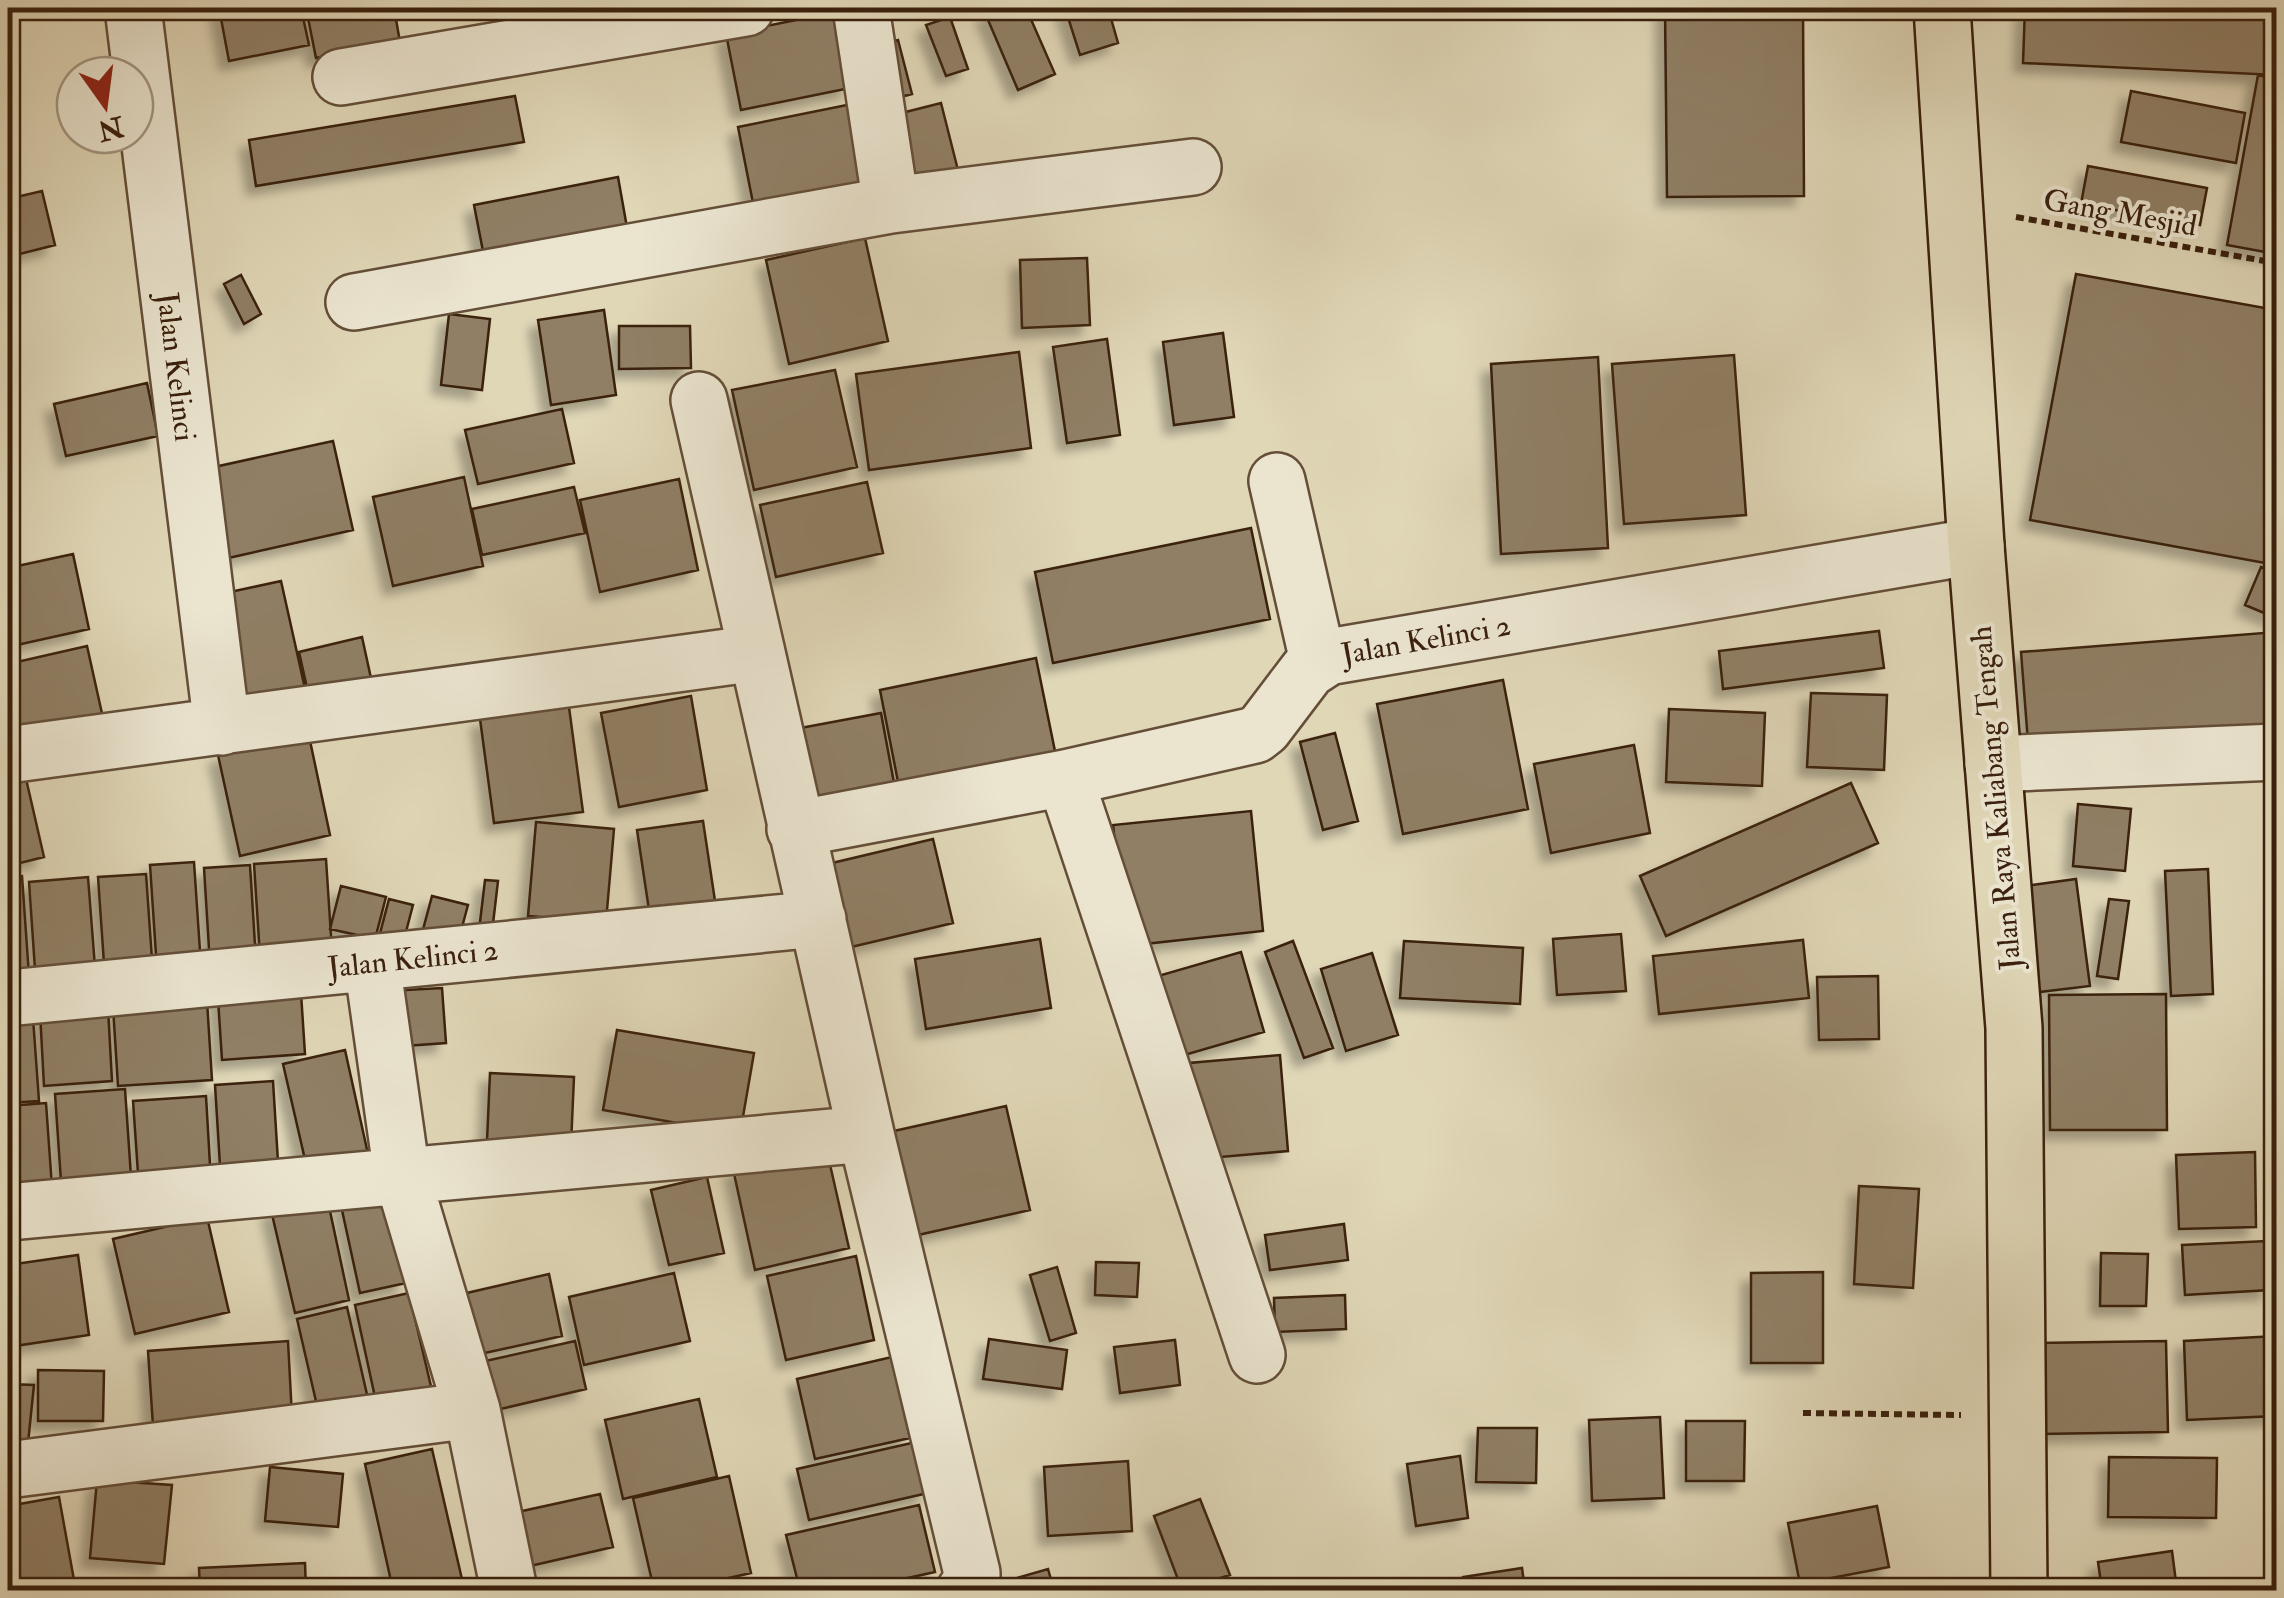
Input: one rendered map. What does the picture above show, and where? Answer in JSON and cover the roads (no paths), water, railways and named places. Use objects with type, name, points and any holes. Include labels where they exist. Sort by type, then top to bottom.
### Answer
[{"type":"main road","name":"Jalan Raya Kaliabang Tengah","points":[[1942,8],[1976,546],[2014,1028],[2019,1590]]},
{"type":"street","name":"Jalan Kelinci","points":[[133,8],[222,727]]},
{"type":"street","points":[[341,77],[746,8]]},
{"type":"street","points":[[862,8],[891,205]]},
{"type":"street","points":[[354,302],[891,205],[1193,167]]},
{"type":"street","points":[[699,400],[795,829],[972,1574],[972,1586],[965,1590]]},
{"type":"street","points":[[1277,481],[1318,662]]},
{"type":"street","name":"Jalan Kelinci 2","points":[[795,829],[1065,778],[1255,734],[1318,662],[1348,653],[1976,546]]},
{"type":"street","points":[[8,756],[756,653]]},
{"type":"street","points":[[1992,764],[2276,752]]},
{"type":"street","points":[[1065,778],[1257,1356]]},
{"type":"street","name":"Jalan Kelinci 2","points":[[8,998],[818,919]]},
{"type":"street","points":[[372,963],[402,1175],[472,1410],[509,1590]]},
{"type":"street","points":[[8,1212],[866,1134]]},
{"type":"street","points":[[8,1470],[472,1410]]}]
